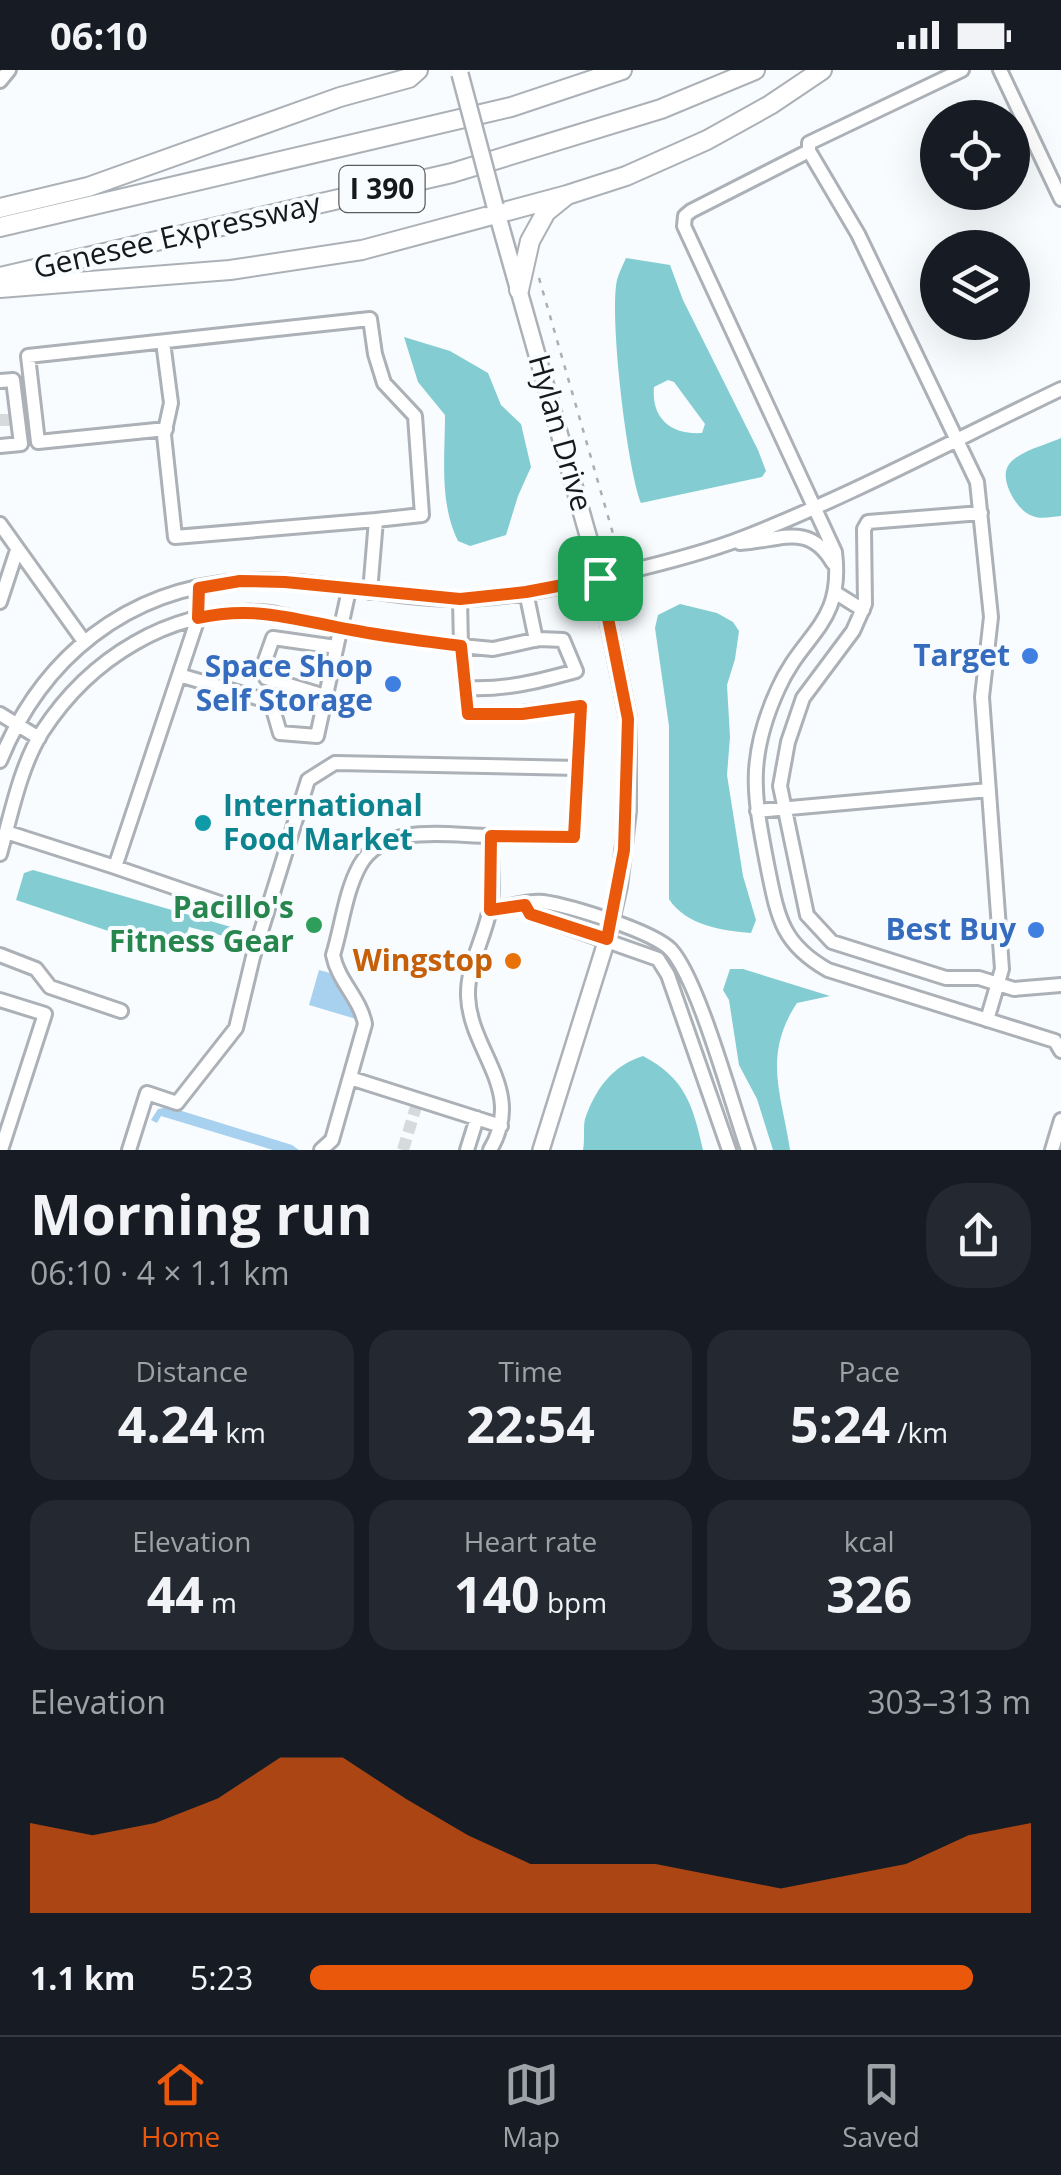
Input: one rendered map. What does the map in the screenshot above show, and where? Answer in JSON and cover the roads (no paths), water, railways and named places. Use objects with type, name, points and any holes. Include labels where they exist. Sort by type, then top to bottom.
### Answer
[{"type":"highway","points":[[0,208],[88,187],[340,98],[409,78],[418,70]]},
{"type":"highway","points":[[511,107],[582,70]]},
{"type":"highway","name":"Genesee Expressway","points":[[0,227],[511,107],[622,70]]},
{"type":"highway","name":"Genesee Expressway","points":[[0,277],[452,173],[661,109],[755,70]]},
{"type":"highway","points":[[0,288],[230,270],[362,250],[626,176],[707,140],[822,70]]},
{"type":"highway","points":[[519,290],[530,242],[546,212],[567,195]]},
{"type":"main road","name":"Hylan Drive","points":[[459,72],[600,578],[628,719],[628,812],[619,886],[607,939],[541,1150]]},
{"type":"street","points":[[0,81],[10,70]]},
{"type":"street","points":[[962,70],[809,142],[809,152],[858,234],[977,482],[991,616],[982,698],[1002,969],[987,1020]]},
{"type":"street","points":[[1000,70],[1061,199]]},
{"type":"street","points":[[809,152],[691,212],[685,216],[684,226],[835,552],[836,593],[826,621],[779,685],[754,760],[757,811],[779,919],[789,939],[806,957],[828,970],[1055,1041],[1061,1051]]},
{"type":"street","points":[[163,342],[170,403],[166,429],[175,537],[422,515],[415,416],[384,383],[370,320],[28,356],[38,442],[166,429]]},
{"type":"street","points":[[0,381],[13,380],[14,419],[20,444],[0,446]]},
{"type":"street","points":[[0,761],[16,724],[46,680],[83,640],[150,602],[240,581],[460,599],[600,578],[728,543],[816,508],[1061,389]]},
{"type":"street","points":[[981,514],[868,522],[864,529],[867,579],[863,610],[854,631],[803,698],[788,742],[780,786],[806,915],[832,942],[946,978],[979,978],[1014,989],[1061,985]]},
{"type":"street","points":[[370,592],[376,520]]},
{"type":"street","points":[[0,524],[83,640]]},
{"type":"street","points":[[728,543],[806,538],[820,544],[837,570]]},
{"type":"street","points":[[0,602],[16,550]]},
{"type":"street","points":[[115,867],[198,618],[199,588]]},
{"type":"street","points":[[179,674],[272,702],[280,733],[317,736],[349,590]]},
{"type":"street","points":[[526,592],[536,640]]},
{"type":"street","points":[[836,593],[863,610]]},
{"type":"street","points":[[324,1147],[332,1140],[366,1024],[363,1010],[336,970],[334,955],[359,866],[368,855],[400,836],[574,837],[581,706],[522,714],[468,714],[460,599]]},
{"type":"street","points":[[0,854],[39,738],[70,695],[104,663],[152,633],[221,613],[262,612],[340,628],[493,650],[536,640],[563,640],[576,671],[522,686],[467,688]]},
{"type":"street","points":[[326,696],[266,678],[262,669],[273,638],[336,647]]},
{"type":"street","points":[[0,714],[39,738]]},
{"type":"street","points":[[129,1150],[147,1093],[177,1103],[236,1028],[308,780],[336,763],[578,768]]},
{"type":"street","points":[[757,811],[989,790]]},
{"type":"street","points":[[6,832],[246,912]]},
{"type":"street","points":[[490,1150],[501,1126],[503,1108],[497,1076],[472,1017],[468,994],[474,959],[490,910],[491,836]]},
{"type":"street","points":[[490,910],[538,901],[611,922],[664,944],[680,962],[697,1002],[748,1150]]},
{"type":"street","points":[[525,905],[530,914],[647,953],[664,966],[729,1150]]},
{"type":"street","points":[[0,956],[36,969],[50,987],[121,1011]]},
{"type":"street","points":[[0,1000],[46,1014],[1,1150]]},
{"type":"street","points":[[350,1078],[501,1126]]},
{"type":"street","points":[[467,1150],[477,1118]]},
{"type":"street","points":[[1052,1150],[1061,1120]]},
{"type":"street","points":[[324,1147],[346,1150]]},
{"type":"tunnel","points":[[0,420],[11,420]]},
{"type":"tunnel","points":[[403,1150],[418,1100]]},
{"type":"place","name":"Target","points":[[1030,656]]},
{"type":"place","name":"Space Shop Self Storage","points":[[393,684]]},
{"type":"place","name":"International Food Market","points":[[203,823]]},
{"type":"place","name":"Pacillo's Fitness Gear","points":[[314,925]]},
{"type":"place","name":"Best Buy","points":[[1036,930]]},
{"type":"place","name":"Wingstop","points":[[513,961]]}]
